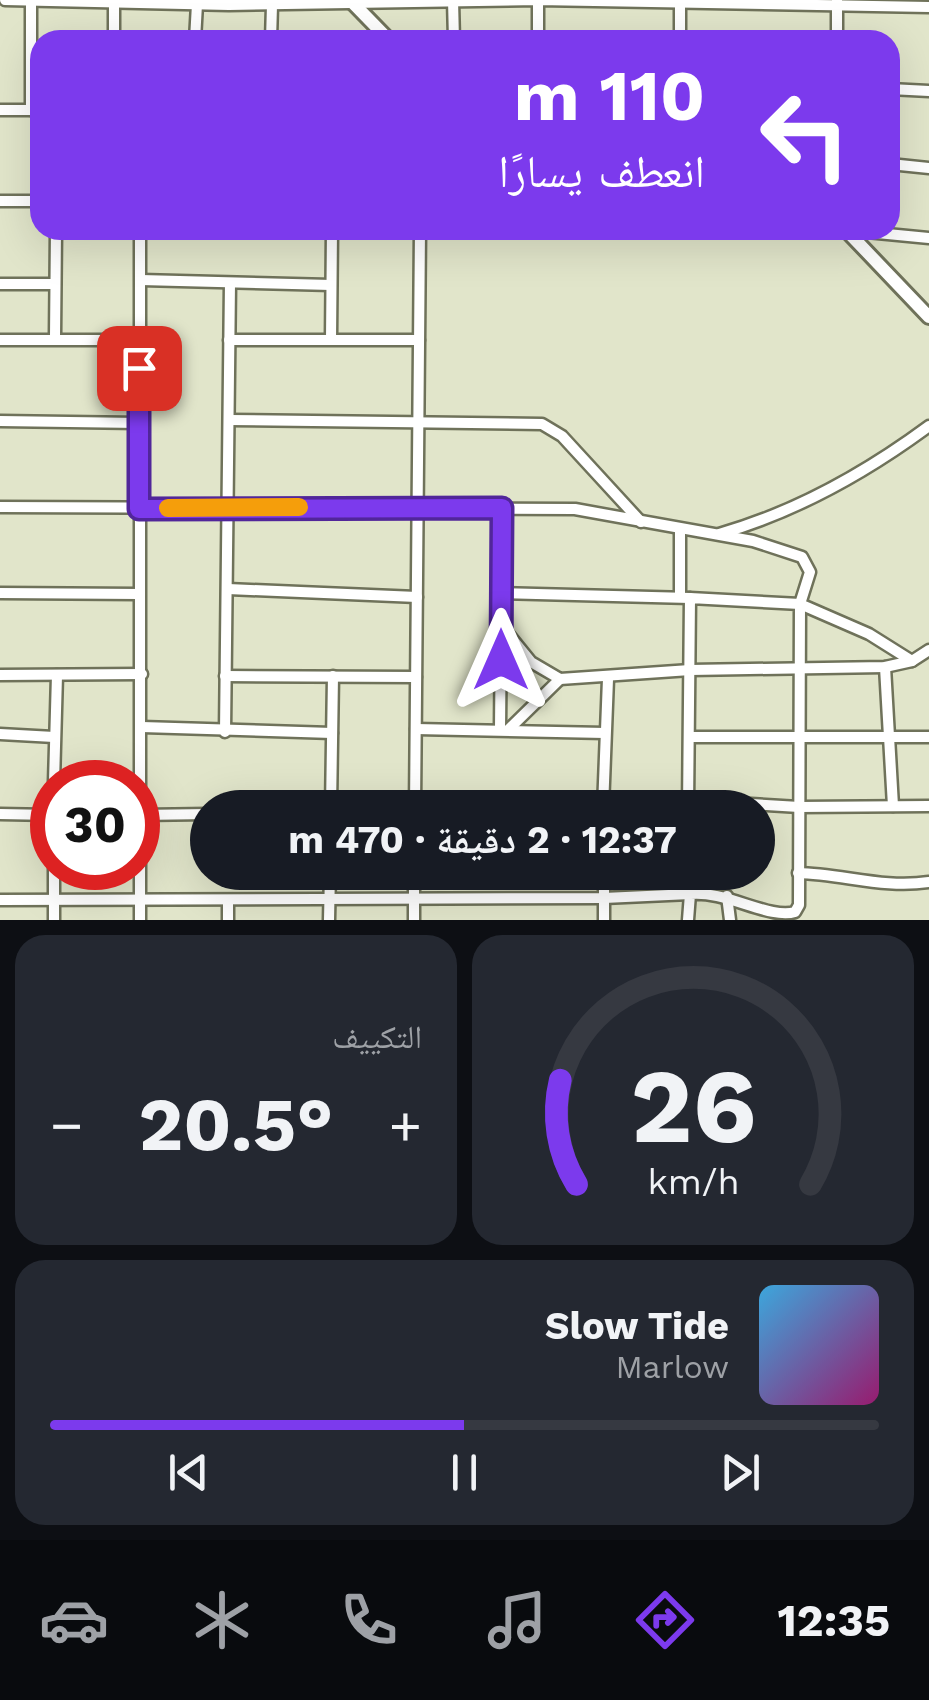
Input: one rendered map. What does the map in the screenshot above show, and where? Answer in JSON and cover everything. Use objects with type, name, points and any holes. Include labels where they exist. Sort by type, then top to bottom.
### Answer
[{"type":"main road","points":[[352,3],[379,30]]},
{"type":"main road","points":[[856,240],[929,317]]},
{"type":"street","points":[[3,0],[272,6],[538,0],[929,7]]},
{"type":"street","points":[[538,0],[538,30]]},
{"type":"street","points":[[30,1],[32,30]]},
{"type":"street","points":[[453,1],[454,30]]},
{"type":"street","points":[[114,2],[114,30]]},
{"type":"street","points":[[680,2],[680,30]]},
{"type":"street","points":[[837,3],[837,30]]},
{"type":"street","points":[[195,30],[196,4]]},
{"type":"street","points":[[271,30],[272,6]]},
{"type":"street","points":[[900,90],[929,91]]},
{"type":"street","points":[[0,110],[30,110]]},
{"type":"street","points":[[900,165],[929,168]]},
{"type":"street","points":[[0,201],[30,201]]},
{"type":"street","points":[[900,235],[929,238]]},
{"type":"street","points":[[54,336],[56,240]]},
{"type":"street","points":[[140,240],[141,760]]},
{"type":"street","points":[[330,339],[332,240]]},
{"type":"street","points":[[415,790],[420,240]]},
{"type":"street","points":[[141,280],[330,285]]},
{"type":"street","points":[[225,732],[230,283]]},
{"type":"street","points":[[0,284],[54,284]]},
{"type":"street","points":[[0,340],[54,336],[139,340]]},
{"type":"street","points":[[228,340],[419,340]]},
{"type":"street","points":[[229,420],[542,424],[562,436],[641,522]]},
{"type":"street","points":[[0,421],[139,423]]},
{"type":"street","points":[[713,535],[768,520],[830,490],[929,426]]},
{"type":"street","points":[[0,507],[575,509],[753,541],[802,558],[810,572],[800,604],[797,669],[799,806],[795,916],[728,896],[690,894],[329,901],[0,900]]},
{"type":"street","points":[[502,508],[504,729]]},
{"type":"street","points":[[680,529],[690,670],[692,737],[688,790]]},
{"type":"street","points":[[228,589],[417,598]]},
{"type":"street","points":[[0,593],[139,594]]},
{"type":"street","points":[[502,593],[800,604],[922,656]]},
{"type":"street","points":[[501,625],[530,662],[560,679],[608,679],[690,670],[885,668],[922,656]]},
{"type":"street","points":[[885,668],[893,806]]},
{"type":"street","points":[[54,760],[57,674]]},
{"type":"street","points":[[0,675],[142,674]]},
{"type":"street","points":[[225,676],[416,677]]},
{"type":"street","points":[[331,790],[334,676]]},
{"type":"street","points":[[504,729],[560,679]]},
{"type":"street","points":[[604,790],[608,679]]},
{"type":"street","points":[[142,727],[332,733]]},
{"type":"street","points":[[416,729],[606,733]]},
{"type":"street","points":[[0,734],[54,737]]},
{"type":"street","points":[[692,737],[929,737]]},
{"type":"street","points":[[775,806],[929,806]]},
{"type":"street","points":[[0,814],[30,815]]},
{"type":"street","points":[[160,815],[190,814]]},
{"type":"street","points":[[798,873],[842,875],[882,885],[929,882]]},
{"type":"street","points":[[54,890],[54,920]]},
{"type":"street","points":[[140,890],[140,920]]},
{"type":"street","points":[[329,890],[329,920]]},
{"type":"street","points":[[414,890],[414,920]]},
{"type":"street","points":[[604,890],[604,920]]},
{"type":"street","points":[[688,920],[690,890]]},
{"type":"street","points":[[728,896],[730,920]]},
{"type":"street","points":[[228,900],[228,920]]},
{"type":"slow traffic","points":[[168,508],[299,507]]},
{"type":"route","points":[[139,368],[139,509],[502,508],[501,660]]}]
